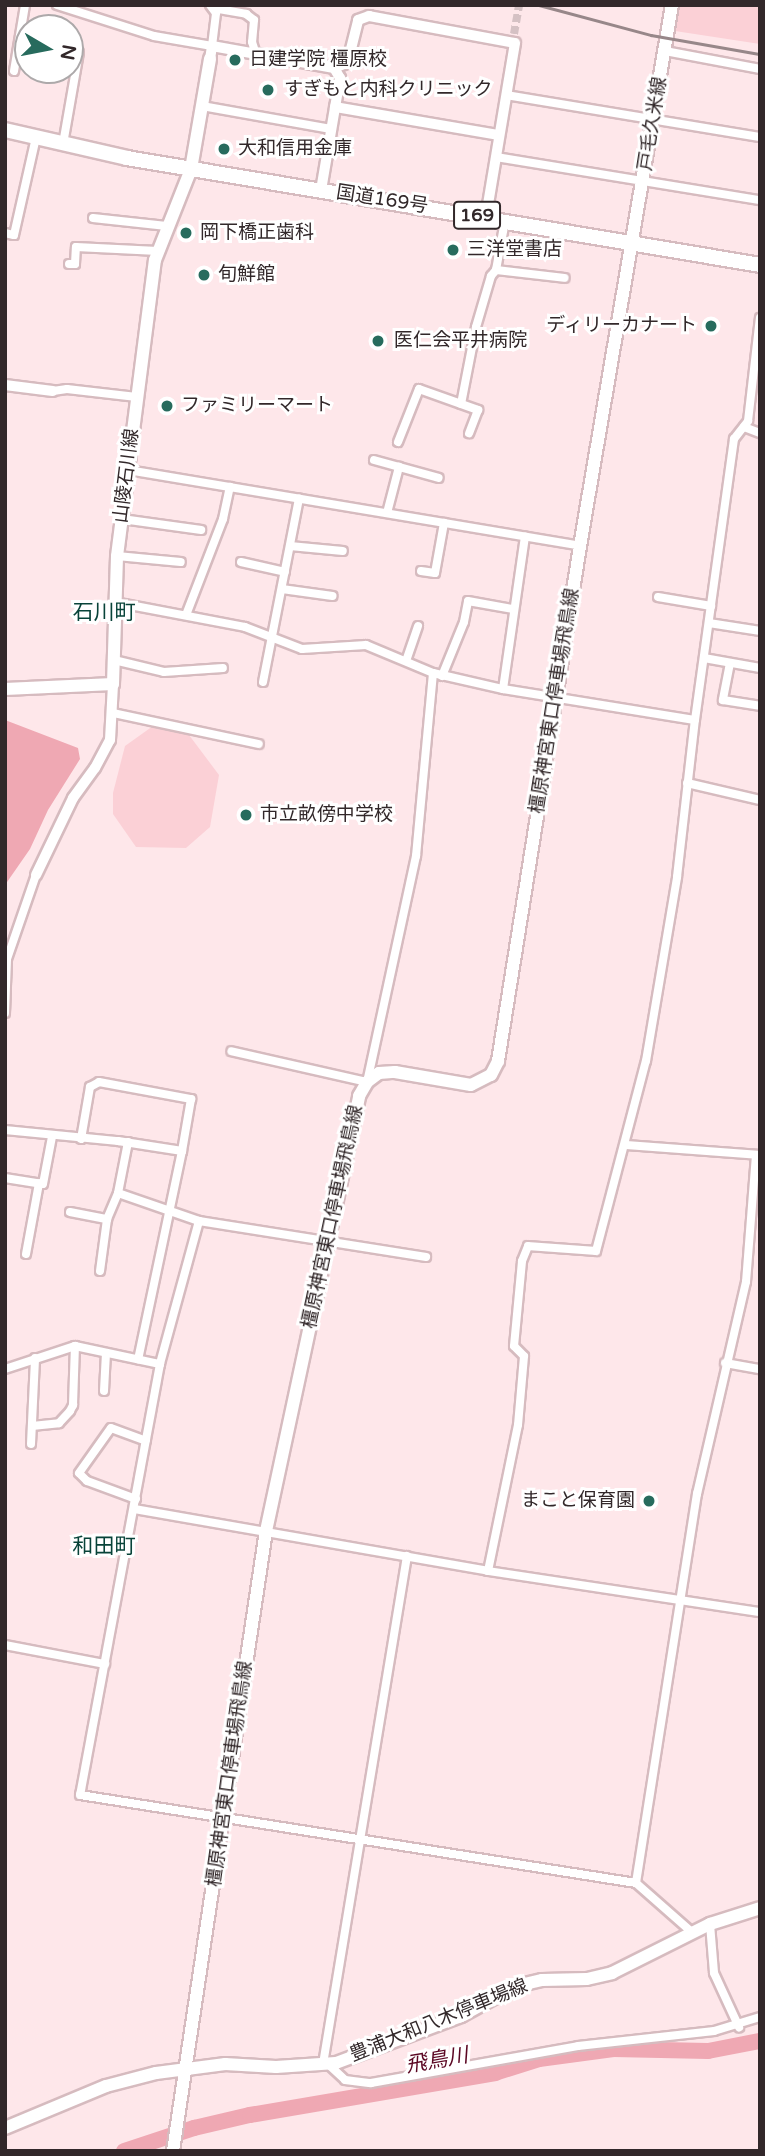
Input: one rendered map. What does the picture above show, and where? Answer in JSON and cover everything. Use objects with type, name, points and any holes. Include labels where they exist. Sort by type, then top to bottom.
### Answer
[{"type":"highway","name":"国道169号","points":[[5,130],[191,169],[760,265]]},
{"type":"main road","name":"戸毛久米線","points":[[634,243],[672,5]]},
{"type":"main road","points":[[191,169],[211,53]]},
{"type":"main road","name":"山陵石川線","points":[[113,684],[117,556],[158,251],[191,169]]},
{"type":"main road","name":"橿原神宮東口停車場飛鳥線","points":[[173,2150],[266,1531],[359,1096],[367,1082],[379,1073],[395,1072],[471,1085],[486,1079],[496,1066],[580,546],[628,260],[634,243]]},
{"type":"main road","points":[[5,688],[113,684]]},
{"type":"main road","name":"豊浦大和八木停車場線","points":[[187,2069],[225,2064],[276,2067],[326,2064],[461,2016],[516,1986],[542,1980],[587,1979],[612,1973],[710,1924],[760,1908]]},
{"type":"main road","points":[[5,2128],[106,2086],[187,2069]]},
{"type":"street","points":[[57,5],[71,6],[211,53],[224,48],[334,68],[344,64],[349,57],[358,20],[369,16],[514,39],[486,217]]},
{"type":"street","points":[[211,53],[215,23],[212,7],[246,14],[254,20],[253,48],[256,54]]},
{"type":"street","points":[[215,23],[218,18],[231,12]]},
{"type":"street","points":[[665,51],[760,69]]},
{"type":"street","points":[[321,190],[340,79],[334,68]]},
{"type":"street","points":[[63,144],[73,84]]},
{"type":"street","points":[[506,95],[760,137]]},
{"type":"street","points":[[202,106],[331,129]]},
{"type":"street","points":[[335,107],[499,135]]},
{"type":"street","points":[[5,233],[13,234],[36,137]]},
{"type":"street","points":[[496,157],[760,200]]},
{"type":"street","points":[[93,218],[167,226]]},
{"type":"street","points":[[461,404],[476,327],[491,276],[496,270],[505,221]]},
{"type":"street","points":[[69,264],[75,264],[76,247],[158,251]]},
{"type":"street","points":[[496,270],[565,278]]},
{"type":"street","points":[[488,1571],[520,1414],[524,1356],[514,1346],[522,1261],[528,1246],[596,1251],[627,1144],[646,1061],[663,967],[734,439],[748,421],[760,318]]},
{"type":"street","points":[[5,385],[137,397]]},
{"type":"street","points":[[398,442],[419,389],[478,410],[469,433]]},
{"type":"street","points":[[744,427],[760,433]]},
{"type":"street","points":[[374,460],[439,478]]},
{"type":"street","points":[[387,513],[399,467]]},
{"type":"street","points":[[128,470],[580,546]]},
{"type":"street","points":[[186,615],[223,519],[230,487]]},
{"type":"street","points":[[263,682],[299,499]]},
{"type":"street","points":[[122,519],[201,530]]},
{"type":"street","points":[[421,571],[435,573],[444,523]]},
{"type":"street","points":[[503,689],[525,537]]},
{"type":"street","points":[[290,546],[343,551]]},
{"type":"street","points":[[117,556],[181,562]]},
{"type":"street","points":[[241,562],[285,572]]},
{"type":"street","points":[[282,589],[333,596]]},
{"type":"street","points":[[658,597],[711,606]]},
{"type":"street","points":[[232,1051],[367,1082],[416,856],[437,675],[464,622],[468,601],[513,609]]},
{"type":"street","points":[[114,602],[245,627],[302,649],[366,645],[437,675],[503,689],[695,720]]},
{"type":"street","points":[[709,623],[760,631]]},
{"type":"street","points":[[406,661],[418,626]]},
{"type":"street","points":[[704,658],[760,668]]},
{"type":"street","points":[[114,660],[164,672],[223,668]]},
{"type":"street","points":[[730,663],[723,700],[760,706]]},
{"type":"street","points":[[5,1013],[6,962],[36,874],[73,798],[96,768],[110,740],[113,684]]},
{"type":"street","points":[[113,713],[259,744]]},
{"type":"street","points":[[687,783],[760,800]]},
{"type":"street","points":[[81,1139],[90,1087],[99,1082],[191,1100],[138,1359]]},
{"type":"street","points":[[5,1130],[52,1137],[128,1142],[182,1151]]},
{"type":"street","points":[[5,1178],[43,1184],[52,1137]]},
{"type":"street","points":[[100,1271],[107,1219],[118,1193],[128,1142]]},
{"type":"street","points":[[627,1144],[758,1155],[746,1282],[725,1363],[697,1494],[636,1883]]},
{"type":"street","points":[[26,1254],[38,1183]]},
{"type":"street","points":[[118,1193],[199,1222],[426,1257]]},
{"type":"street","points":[[71,1212],[107,1219]]},
{"type":"street","points":[[199,1222],[160,1364],[80,1795],[636,1883],[692,1933]]},
{"type":"street","points":[[5,1368],[75,1346],[160,1364]]},
{"type":"street","points":[[32,1426],[60,1423],[70,1411],[73,1405],[75,1346]]},
{"type":"street","points":[[104,1391],[106,1353]]},
{"type":"street","points":[[31,1444],[35,1358]]},
{"type":"street","points":[[725,1363],[760,1369]]},
{"type":"street","points":[[146,1441],[111,1428],[79,1473],[87,1481],[135,1504],[266,1531],[488,1571],[760,1612]]},
{"type":"street","points":[[407,1556],[358,1839],[326,2064],[345,2080],[371,2083],[578,2046],[714,2031],[760,2017]]},
{"type":"street","points":[[5,1645],[105,1664]]},
{"type":"street","points":[[710,1924],[715,1973],[739,2024]]},
{"type":"shaded area","points":[[679,5],[760,5],[760,44],[675,31]]},
{"type":"shaded area","points":[[5,720],[78,748],[80,759],[48,810],[30,849],[5,885]]},
{"type":"shaded area","points":[[153,726],[186,731],[219,775],[210,827],[186,848],[136,847],[113,814],[113,793],[125,746]]},
{"type":"waterway","name":"飛鳥川","points":[[124,2151],[194,2128],[250,2115],[495,2073],[539,2059],[613,2049],[708,2051],[760,2041]]},
{"type":"tunnel","points":[[514,34],[519,5]]},
{"type":"railway","points":[[539,5],[651,35],[760,54]]},
{"type":"place","name":"日建学院 橿原校","points":[[235,60]]},
{"type":"place","name":"すぎもと内科クリニック","points":[[268,90]]},
{"type":"place","name":"大和信用金庫","points":[[224,149]]},
{"type":"place","name":"岡下橋正歯科","points":[[186,233]]},
{"type":"place","name":"三洋堂書店","points":[[453,250]]},
{"type":"place","name":"旬鮮館","points":[[204,275]]},
{"type":"place","name":"ディリーカナート","points":[[711,326]]},
{"type":"place","name":"医仁会平井病院","points":[[378,341]]},
{"type":"place","name":"ファミリーマート","points":[[167,406]]},
{"type":"place","name":"市立畝傍中学校","points":[[246,815]]},
{"type":"place","name":"まこと保育園","points":[[649,1501]]},
{"type":"district","name":"石川町","points":[[104,613]]},
{"type":"district","name":"和田町","points":[[104,1547]]}]
